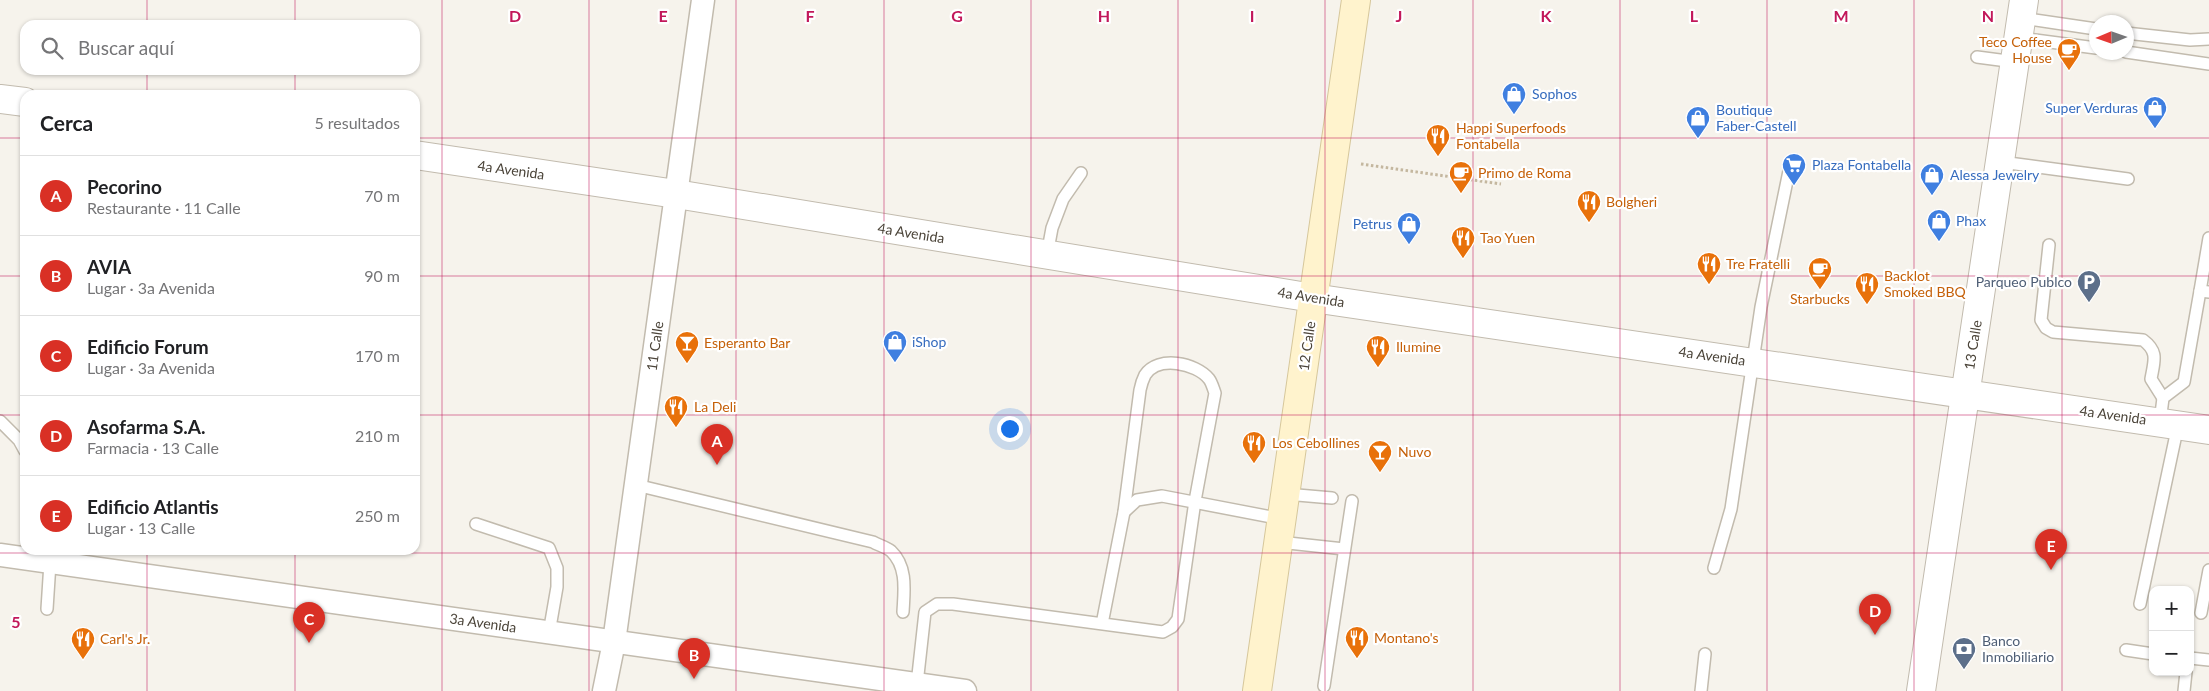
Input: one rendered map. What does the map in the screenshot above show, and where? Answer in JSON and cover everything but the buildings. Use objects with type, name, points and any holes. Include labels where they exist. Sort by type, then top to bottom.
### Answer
[{"type":"main road","name":"12 Calle","points":[[1257,691],[1356,0]]},
{"type":"street","name":"11 Calle","points":[[604,691],[614,642],[703,0]]},
{"type":"street","name":"13 Calle","points":[[1921,691],[2021,30]]},
{"type":"street","points":[[0,99],[20,101]]},
{"type":"street","name":"4a Avenida","points":[[420,156],[676,194],[1313,298],[1966,394],[2167,415],[2209,430]]},
{"type":"street","name":"3a Avenida","points":[[0,555],[74,558],[614,642],[965,691]]},
{"type":"lane","points":[[1977,57],[2021,30],[2089,29]]},
{"type":"lane","points":[[2021,30],[2089,46]]},
{"type":"lane","points":[[2134,34],[2190,40],[2209,39]]},
{"type":"lane","points":[[2134,53],[2209,64]]},
{"type":"lane","points":[[2001,162],[2128,179]]},
{"type":"lane","points":[[1714,568],[1731,509],[1761,308],[1789,171]]},
{"type":"lane","points":[[1047,255],[1052,228],[1063,199],[1081,173]]},
{"type":"lane","points":[[2140,604],[2167,415],[2184,382],[2204,292],[2209,238]]},
{"type":"lane","points":[[2049,245],[2042,320],[2046,328],[2053,332],[2143,340],[2152,347],[2155,359],[2151,379],[2167,415]]},
{"type":"lane","points":[[917,684],[925,612],[937,604],[990,608],[1102,624],[1163,632],[1172,627],[1178,619],[1195,501],[1215,393],[1208,378],[1201,372],[1184,364],[1170,363],[1157,366],[1146,374],[1140,390],[1124,512],[1102,624]]},
{"type":"lane","points":[[0,421],[20,442]]},
{"type":"lane","points":[[636,485],[873,542],[891,551],[902,567],[905,583],[903,612]]},
{"type":"lane","points":[[1124,512],[1137,500],[1154,496],[1195,501],[1282,519],[1344,549]]},
{"type":"lane","points":[[1282,519],[1332,498]]},
{"type":"lane","points":[[1324,686],[1352,501]]},
{"type":"lane","points":[[476,524],[548,548],[557,568],[557,587],[549,632]]},
{"type":"lane","points":[[48,609],[50,557]]},
{"type":"lane","points":[[2201,613],[2209,570]]},
{"type":"lane","points":[[2126,650],[2149,653]]},
{"type":"lane","points":[[1702,691],[1705,654]]},
{"type":"lane","points":[[2194,658],[2209,660]]},
{"type":"lane","points":[[2184,691],[2186,676]]},
{"type":"path","points":[[1373,166],[1501,184]]},
{"type":"place","name":"Teco Coffee House","points":[[2069,71]]},
{"type":"place","name":"Sophos","points":[[1514,115]]},
{"type":"place","name":"Super Verduras","points":[[2155,129]]},
{"type":"place","name":"Boutique Faber-Castell","points":[[1698,139]]},
{"type":"place","name":"Happi Superfoods Fontabella","points":[[1438,157]]},
{"type":"place","name":"Plaza Fontabella","points":[[1794,186]]},
{"type":"place","name":"Primo de Roma","points":[[1461,194]]},
{"type":"place","name":"Alessa Jewelry","points":[[1932,196]]},
{"type":"place","name":"Bolgheri","points":[[1589,223]]},
{"type":"place","name":"Phax","points":[[1939,242]]},
{"type":"place","name":"Petrus","points":[[1409,245]]},
{"type":"place","name":"Tao Yuen","points":[[1463,259]]},
{"type":"place","name":"Tre Fratelli","points":[[1709,285]]},
{"type":"place","name":"Starbucks","points":[[1820,290]]},
{"type":"place","name":"Parqueo Publco","points":[[2089,303]]},
{"type":"place","name":"Backlot Smoked BBQ","points":[[1867,305]]},
{"type":"place","name":"iShop","points":[[895,363]]},
{"type":"place","name":"Esperanto Bar","points":[[687,364]]},
{"type":"place","name":"Ilumine","points":[[1378,368]]},
{"type":"place","name":"La Deli","points":[[676,428]]},
{"type":"place","name":"Los Cebollines","points":[[1254,464]]},
{"type":"place","name":"Pecorino","points":[[717,465]]},
{"type":"place","name":"Nuvo","points":[[1380,473]]},
{"type":"place","name":"Edificio Atlantis","points":[[2051,570]]},
{"type":"place","name":"Asofarma S.A.","points":[[1875,635]]},
{"type":"place","name":"Edificio Forum","points":[[309,643]]},
{"type":"place","name":"Montano's","points":[[1357,659]]},
{"type":"place","name":"Carl's Jr.","points":[[83,660]]},
{"type":"place","name":"Banco Inmobiliario","points":[[1964,670]]},
{"type":"place","name":"AVIA","points":[[694,679]]}]
